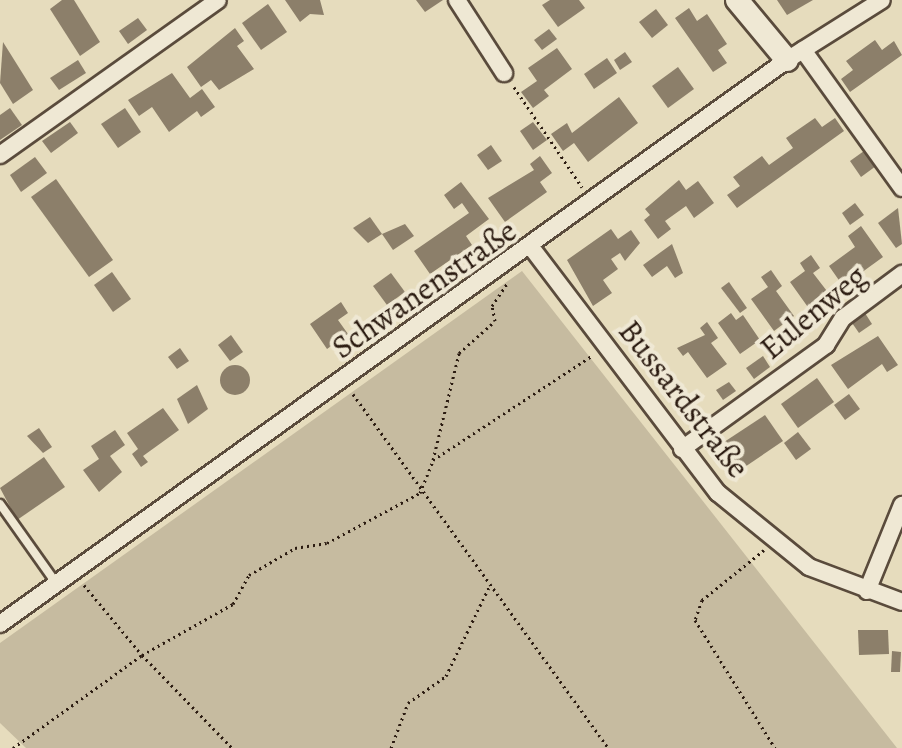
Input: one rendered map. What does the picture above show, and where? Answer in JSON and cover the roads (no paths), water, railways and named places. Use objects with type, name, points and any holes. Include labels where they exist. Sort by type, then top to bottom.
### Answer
[{"type":"street","points":[[0,155],[218,0]]},
{"type":"street","points":[[457,0],[504,73]]},
{"type":"street","points":[[737,0],[795,55],[902,188]]},
{"type":"street","name":"Schwanenstraße","points":[[0,624],[593,203],[795,55],[882,0]]},
{"type":"street","name":"Bussardstraße","points":[[531,247],[718,493],[809,567],[902,602]]},
{"type":"street","name":"Eulenweg","points":[[682,449],[826,345],[843,318],[902,274]]},
{"type":"street","points":[[867,591],[902,505]]},
{"type":"lane","points":[[0,504],[56,583]]}]
